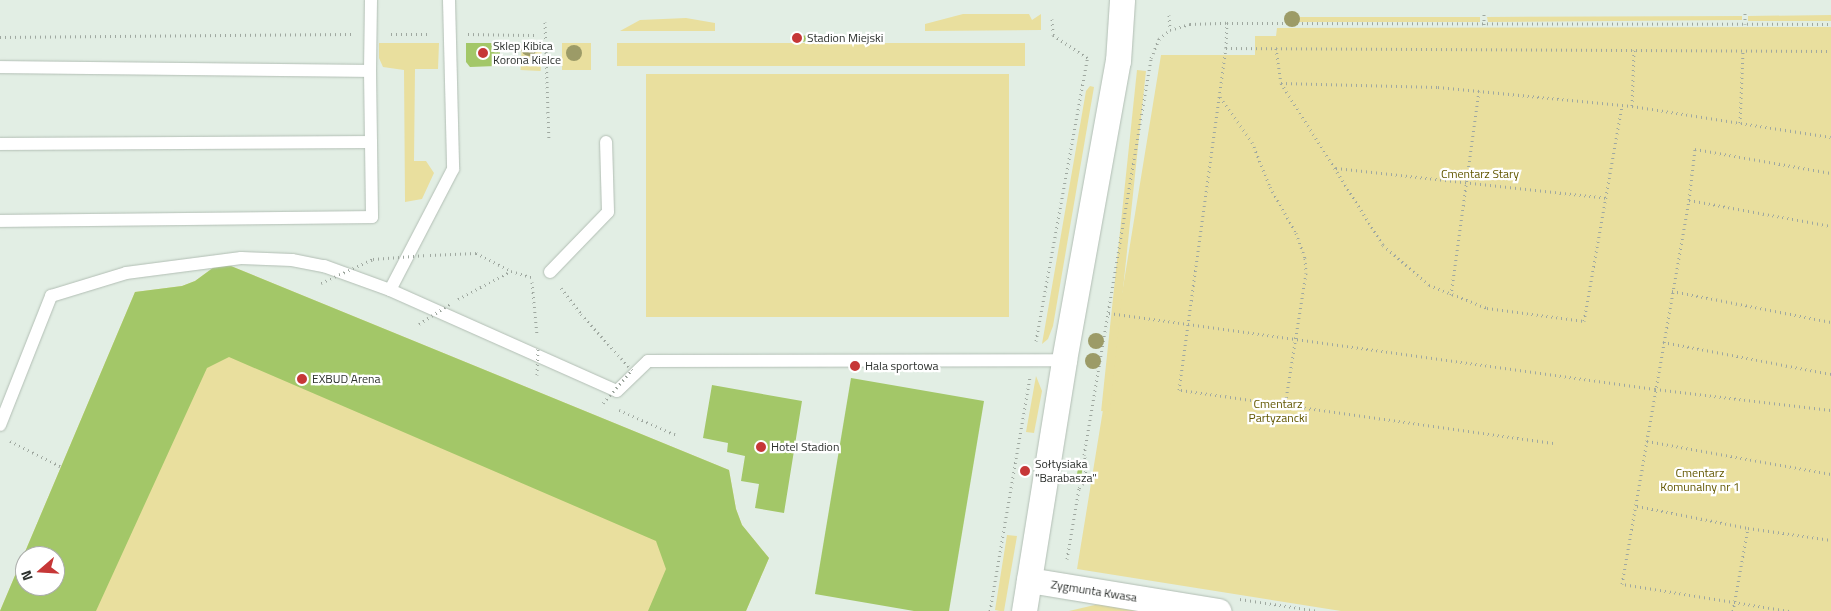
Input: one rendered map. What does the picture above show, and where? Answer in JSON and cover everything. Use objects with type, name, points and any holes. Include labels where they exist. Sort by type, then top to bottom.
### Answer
[{"type":"street","points":[[1024,611],[1064,360],[1117,68],[1122,0]]},
{"type":"street","name":"Zygmunta Kwasa","points":[[1029,580],[1218,611]]},
{"type":"lane","points":[[0,221],[372,217],[371,0]]},
{"type":"lane","points":[[390,290],[452,169],[449,0]]},
{"type":"lane","points":[[0,67],[370,71]]},
{"type":"lane","points":[[0,144],[371,142]]},
{"type":"lane","points":[[550,272],[608,212],[606,142]]},
{"type":"lane","points":[[0,425],[51,296],[126,273],[241,258],[292,260],[324,266],[390,290],[617,391],[648,361],[1064,360]]},
{"type":"path","points":[[1745,13],[1745,24]]},
{"type":"path","points":[[1484,14],[1484,25]]},
{"type":"path","points":[[1169,15],[1170,30]]},
{"type":"path","points":[[1036,346],[1087,59],[1053,35],[1052,19]]},
{"type":"path","points":[[545,22],[549,141]]},
{"type":"path","points":[[1066,566],[1079,488],[1084,482],[1087,463],[1084,455],[1151,58],[1159,39],[1170,30],[1190,24],[1227,23],[1484,25],[1831,24]]},
{"type":"path","points":[[1227,23],[1226,48],[1178,390],[1553,443]]},
{"type":"path","points":[[0,37],[358,34]]},
{"type":"path","points":[[381,34],[432,34]]},
{"type":"path","points":[[464,34],[535,35]]},
{"type":"path","points":[[1226,48],[1831,51]]},
{"type":"path","points":[[1276,48],[1281,83],[1336,168],[1368,224],[1396,259],[1429,286],[1451,296],[1487,308],[1584,321],[1622,105]]},
{"type":"path","points":[[1632,106],[1634,50]]},
{"type":"path","points":[[1740,123],[1743,50]]},
{"type":"path","points":[[1281,83],[1381,84],[1479,91],[1622,105],[1831,137]]},
{"type":"path","points":[[1451,296],[1479,91]]},
{"type":"path","points":[[1219,96],[1252,142],[1270,187],[1296,233],[1305,258],[1306,273],[1285,405]]},
{"type":"path","points":[[1789,611],[1622,584],[1637,506],[1695,150],[1831,174]]},
{"type":"path","points":[[1336,168],[1606,198]]},
{"type":"path","points":[[1688,200],[1831,226]]},
{"type":"path","points":[[321,282],[374,259],[427,255],[476,254],[511,271],[531,277],[550,272],[580,314],[632,370],[603,404]]},
{"type":"path","points":[[419,324],[451,303],[511,271]]},
{"type":"path","points":[[531,277],[538,346],[537,375]]},
{"type":"path","points":[[1672,291],[1831,322]]},
{"type":"path","points":[[1109,313],[1188,322],[1655,389],[1831,410]]},
{"type":"path","points":[[1663,342],[1831,374]]},
{"type":"path","points":[[990,611],[1031,373]]},
{"type":"path","points":[[0,436],[60,466]]},
{"type":"path","points":[[1647,441],[1831,474]]},
{"type":"path","points":[[1637,506],[1748,528],[1831,540]]},
{"type":"path","points":[[1733,611],[1748,528]]},
{"type":"green space","points":[[963,14],[1029,14],[1032,20],[1041,14],[1041,30],[925,31],[925,24]]},
{"type":"green space","points":[[1831,15],[1831,21],[1748,21],[1748,16]]},
{"type":"green space","points":[[1742,16],[1742,20],[1488,22],[1487,17]]},
{"type":"green space","points":[[1286,17],[1480,17],[1480,22],[1286,22]]},
{"type":"green space","points":[[686,18],[715,23],[715,31],[620,31],[640,20]]},
{"type":"green space","points":[[1831,27],[1831,611],[1341,611],[1077,569],[1161,55],[1255,55],[1255,36],[1276,36],[1277,28]]},
{"type":"green space","points":[[379,43],[439,43],[438,69],[415,69],[414,161],[426,161],[434,173],[422,199],[405,202],[404,70],[383,67],[379,58]]},
{"type":"green space","points":[[522,43],[542,44],[541,71],[521,70]]},
{"type":"green space","points":[[562,43],[591,43],[591,70],[562,70]]},
{"type":"green space","points":[[617,43],[1025,43],[1025,66],[617,66]]},
{"type":"green space","points":[[1137,70],[1146,71],[1110,412],[1101,411]]},
{"type":"green space","points":[[646,74],[1009,74],[1009,317],[646,317]]},
{"type":"green space","points":[[1090,86],[1094,87],[1053,326],[1048,339],[1042,344],[1086,91]]},
{"type":"green space","name":"EXBUD Arena","points":[[221,262],[729,470],[736,509],[742,525],[769,558],[746,611],[0,611],[15,576],[15,596],[65,596],[65,546],[28,546],[135,292],[182,286],[195,281]]},
{"type":"green space","points":[[1036,376],[1042,391],[1034,433],[1026,432]]},
{"type":"green space","points":[[1007,535],[1017,536],[1004,611],[1000,611],[995,610]]},
{"type":"green space","points":[[1099,604],[1139,611],[1069,611]]},
{"type":"building","points":[[814,34],[815,40],[793,43],[792,37]]},
{"type":"building","name":"Sklep Kibica Korona Kielce","points":[[466,43],[500,43],[500,62],[496,66],[470,67],[466,62]]},
{"type":"building","points":[[221,262],[729,470],[736,509],[742,525],[769,558],[746,611],[648,611],[666,569],[656,541],[229,357],[207,368],[96,611],[0,611],[15,576],[15,596],[65,596],[65,546],[28,546],[135,292],[182,286],[195,281]]},
{"type":"building","points":[[851,378],[984,401],[949,611],[914,611],[815,594]]},
{"type":"building","name":"Hotel Stadion","points":[[712,385],[802,401],[784,513],[755,508],[759,484],[741,481],[745,456],[727,452],[728,443],[703,438]]},
{"type":"building","points":[[1079,462],[1083,463],[1081,480],[1076,480]]},
{"type":"place","name":"Stadion Miejski","points":[[797,38]]},
{"type":"place","name":"Sklep Kibica Korona Kielce","points":[[483,53]]},
{"type":"place","name":"Hala sportowa","points":[[855,366]]},
{"type":"place","name":"EXBUD Arena","points":[[302,379]]},
{"type":"place","name":"Hotel Stadion","points":[[761,447]]},
{"type":"place","name":"Sołtysiaka \"Barabasza\"","points":[[1025,471]]},
{"type":"park label","name":"Cmentarz Stary","points":[[1480,174]]},
{"type":"park label","name":"Cmentarz Partyzancki","points":[[1278,411]]},
{"type":"park label","name":"Cmentarz Komunalny nr 1","points":[[1700,480]]}]
